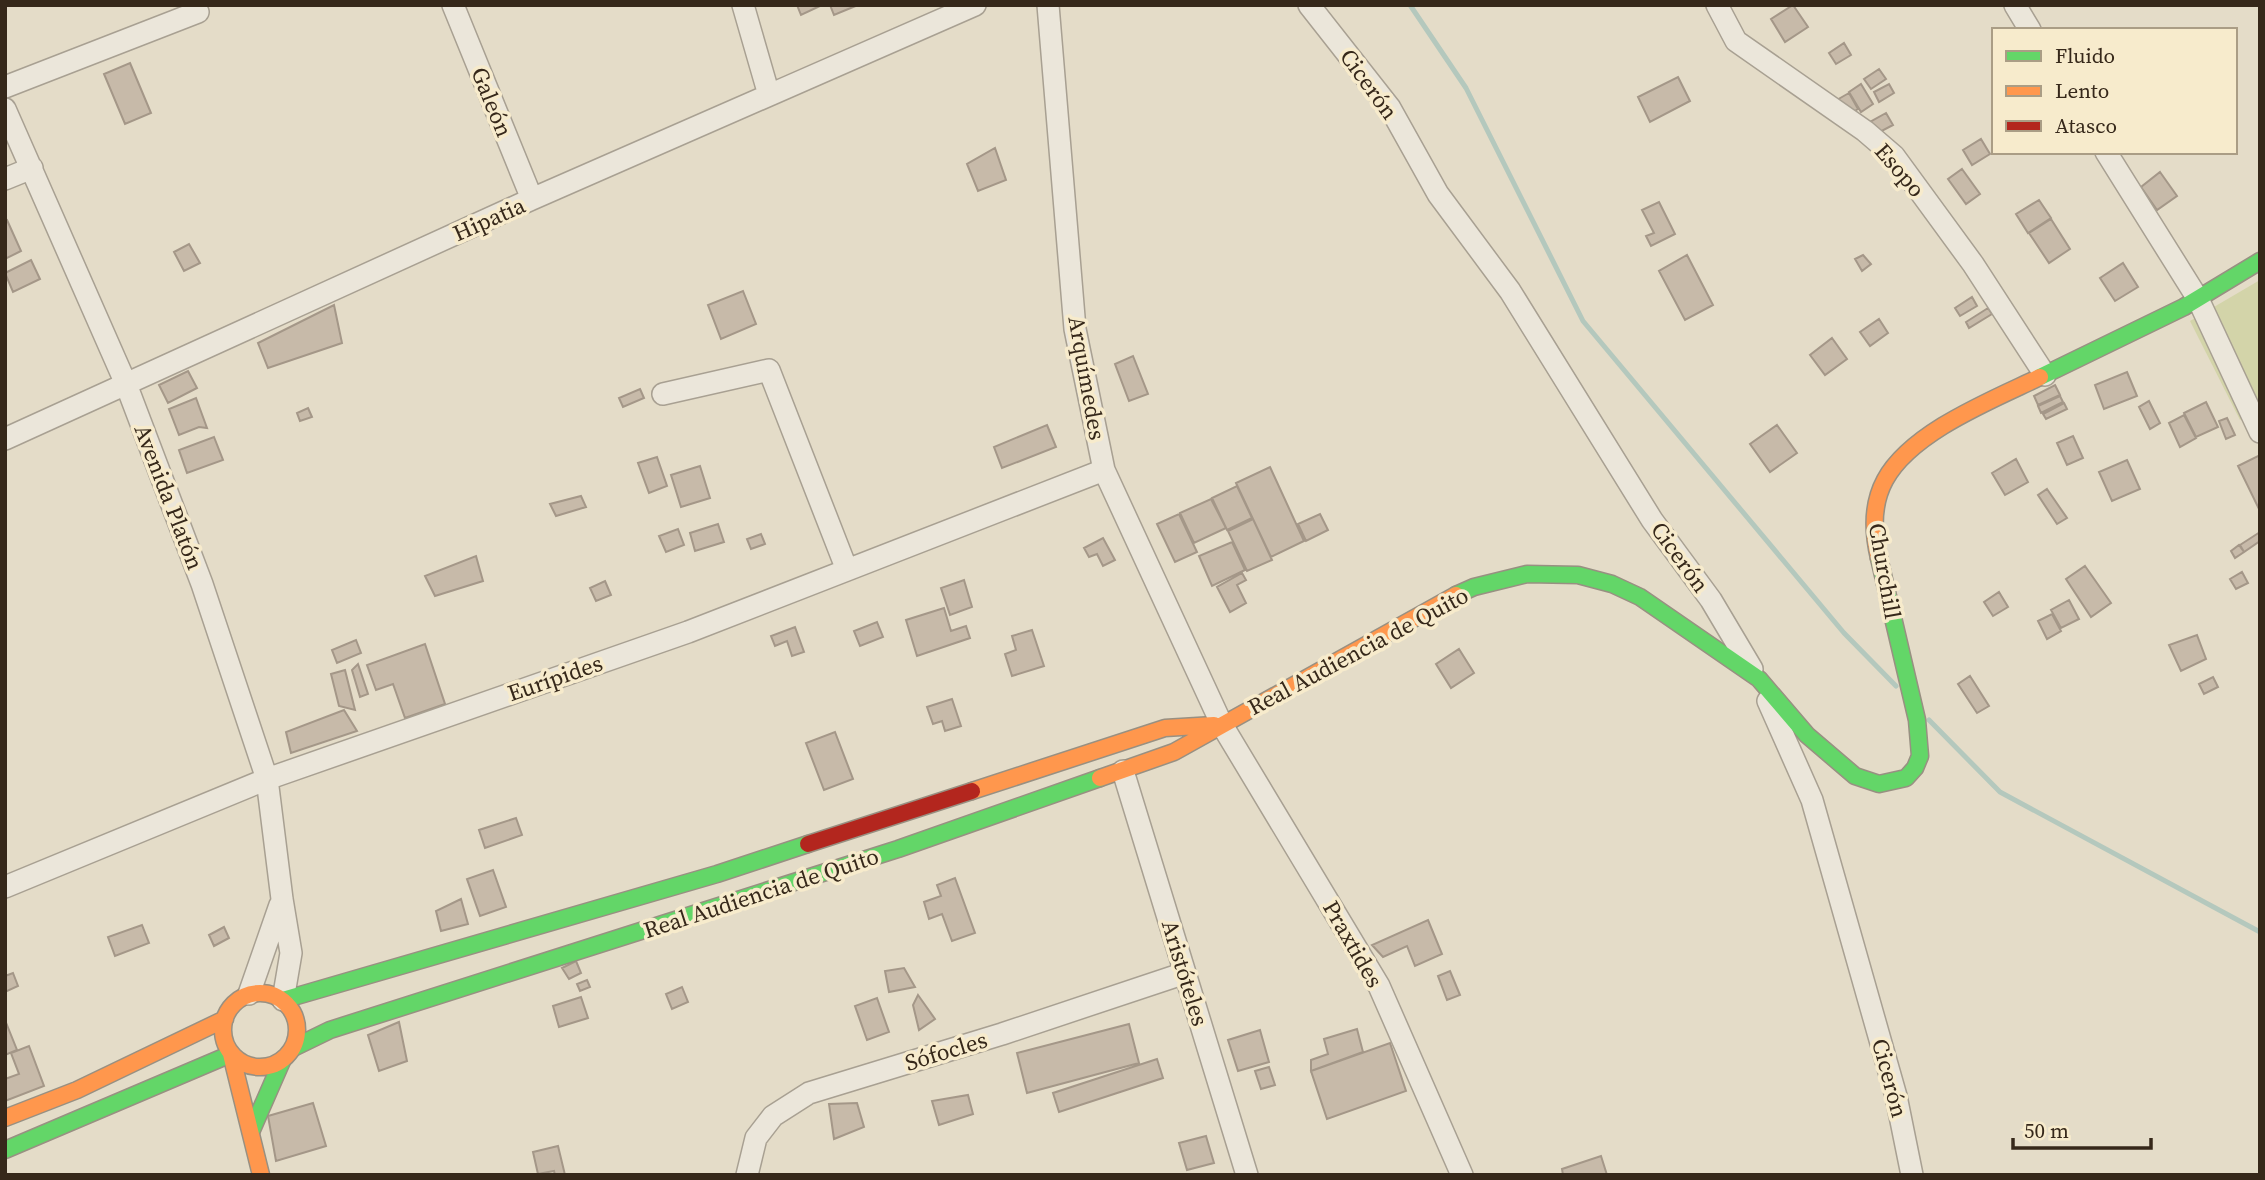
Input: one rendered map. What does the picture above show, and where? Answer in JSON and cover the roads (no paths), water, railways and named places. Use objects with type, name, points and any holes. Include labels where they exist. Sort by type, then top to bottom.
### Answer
[{"type":"main road","name":"Churchill","points":[[1759,679],[1807,734],[1855,776],[1879,784],[1906,778],[1915,768],[1920,756],[1917,720],[1874,538],[1877,499],[1884,481],[1897,463],[1920,442],[1959,416],[2198,299],[2260,261]]},
{"type":"main road","name":"Real Audiencia de Quito","points":[[295,1047],[330,1030],[898,849],[1174,752],[1435,605],[1474,587],[1527,574],[1578,575],[1612,584],[1640,597],[1759,679]]},
{"type":"main road","name":"Real Audiencia de Quito","points":[[283,1000],[717,874],[1165,727],[1222,724]]},
{"type":"main road","points":[[251,1132],[282,1061],[295,1047],[298,1030],[292,1013],[283,1000],[267,993],[249,994],[231,1007],[225,1019],[225,1042],[231,1054],[261,1175]]},
{"type":"main road","points":[[5,1118],[77,1090],[225,1019]]},
{"type":"main road","points":[[231,1054],[246,1066],[265,1068],[282,1061]]},
{"type":"main road","points":[[5,1150],[231,1054]]},
{"type":"street","name":"Galeón","points":[[453,5],[532,199]]},
{"type":"street","points":[[743,5],[769,95]]},
{"type":"street","name":"Hipatia","points":[[5,439],[532,199],[975,5]]},
{"type":"street","name":"Arquímedes","points":[[1048,5],[1076,328],[1104,470],[1222,724]]},
{"type":"street","name":"Cicerón","points":[[1309,5],[1390,107],[1438,194],[1510,291],[1652,520],[1711,600],[1759,679],[1812,800],[1896,1096],[1912,1175]]},
{"type":"street","name":"Esopo","points":[[1717,5],[1736,41],[1864,131],[1894,156],[1973,264],[2045,375]]},
{"type":"street","points":[[2015,5],[2029,28]]},
{"type":"street","points":[[5,86],[198,12]]},
{"type":"street","name":"Avenida Platón","points":[[5,109],[126,384],[202,584],[267,779],[291,953],[283,1000]]},
{"type":"street","points":[[2107,154],[2198,299],[2260,432]]},
{"type":"street","points":[[5,179],[32,168]]},
{"type":"street","points":[[663,394],[769,370],[846,570]]},
{"type":"street","name":"Eurípides","points":[[5,887],[267,779],[688,632],[1104,470]]},
{"type":"street","name":"Praxtides","points":[[1222,724],[1379,986],[1462,1175]]},
{"type":"street","name":"Aristóteles","points":[[1123,771],[1247,1175]]},
{"type":"street","name":"Avenida Platón","points":[[249,994],[282,899]]},
{"type":"street","name":"Sófocles","points":[[747,1175],[756,1138],[773,1116],[809,1093],[1002,1034],[1185,973]]},
{"type":"waterway","points":[[1410,5],[1466,88],[1583,321],[1844,633],[1896,686]]},
{"type":"waterway","points":[[1929,720],[2000,792],[2260,932]]}]
